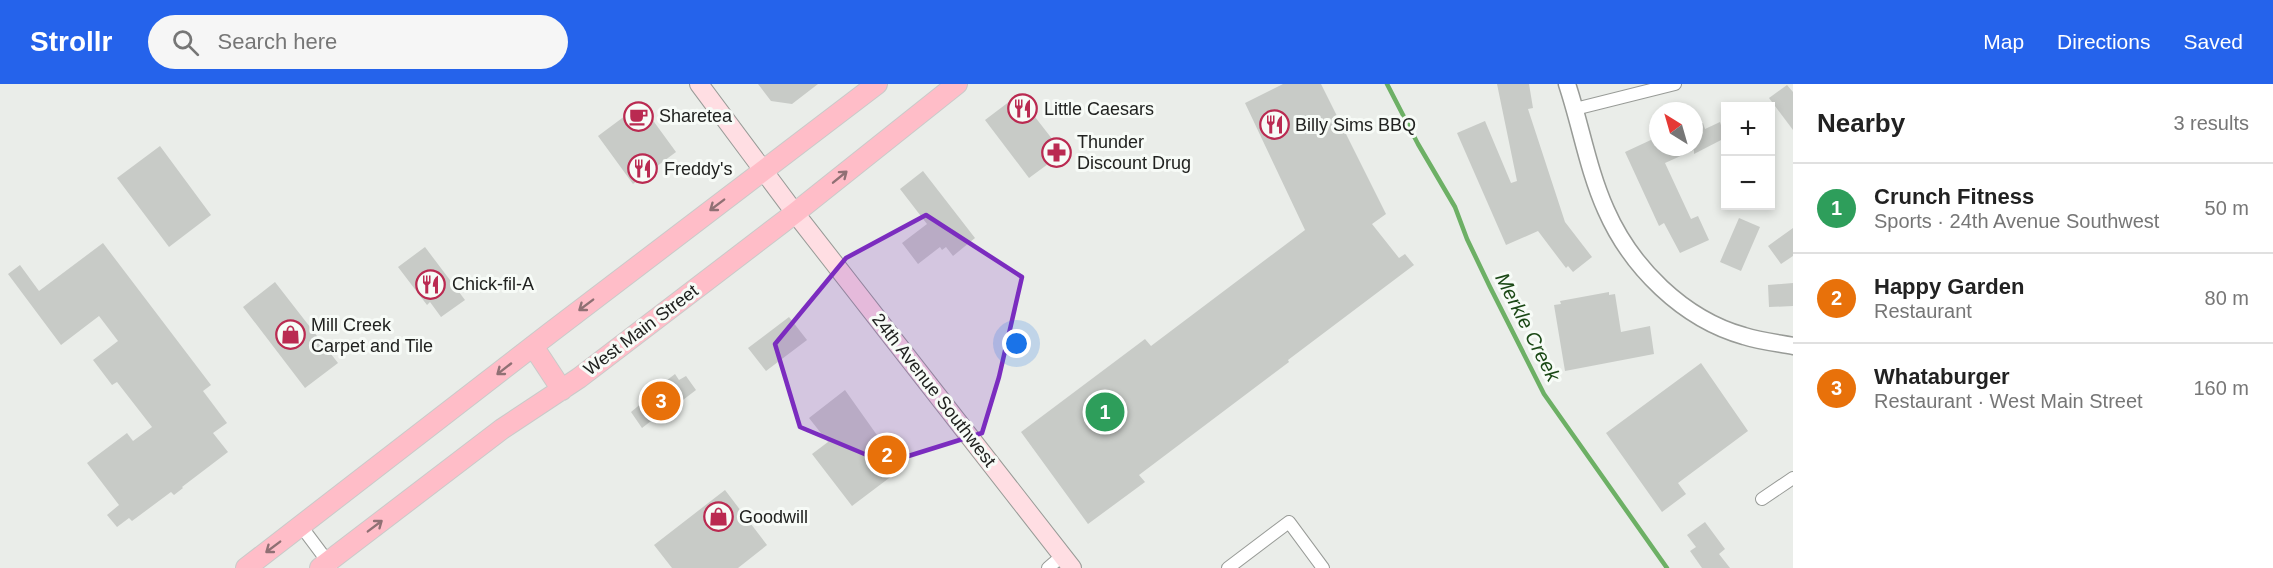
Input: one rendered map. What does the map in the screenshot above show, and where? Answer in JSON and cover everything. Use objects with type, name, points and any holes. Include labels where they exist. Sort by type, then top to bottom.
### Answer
[{"type":"main road","name":"24th Avenue Southwest","points":[[699,84],[795,213],[1067,562]]},
{"type":"main road","points":[[246,568],[878,84]]},
{"type":"main road","name":"West Main Street","points":[[327,566],[502,429],[562,390],[795,213],[957,84]]},
{"type":"main road","points":[[533,346],[562,390]]},
{"type":"street","points":[[1567,84],[1606,211],[1630,252],[1658,285],[1692,311],[1742,336],[1793,346]]},
{"type":"street","points":[[1575,109],[1675,84]]},
{"type":"street","points":[[1762,498],[1793,478]]},
{"type":"street","points":[[1228,568],[1289,522],[1323,568]]},
{"type":"street","points":[[301,526],[327,566]]},
{"type":"street","points":[[1048,568],[1067,562]]},
{"type":"highlighted area","points":[[926,215],[1022,277],[999,377],[982,433],[886,463],[800,427],[775,344],[846,258]]},
{"type":"building","points":[[758,84],[818,84],[792,104],[771,101]]},
{"type":"building","points":[[1283,84],[1321,84],[1386,214],[1372,224],[1399,258],[1405,254],[1414,265],[1139,475],[1145,482],[1088,524],[1021,432],[1145,339],[1151,346],[1305,230],[1245,103]]},
{"type":"building","points":[[1497,84],[1529,84],[1533,108],[1528,109],[1565,222],[1592,257],[1573,272],[1568,266],[1566,268],[1538,231],[1506,245],[1457,133],[1485,121],[1511,183],[1517,181]]},
{"type":"building","points":[[1787,85],[1793,92],[1793,130],[1775,106],[1775,102],[1769,98]]},
{"type":"building","points":[[1018,95],[1063,153],[1029,178],[985,120]]},
{"type":"building","points":[[641,104],[676,152],[633,184],[598,136]]},
{"type":"building","points":[[1720,122],[1721,140],[1703,149],[1703,123],[1705,129]]},
{"type":"building","points":[[1649,141],[1649,156],[1681,156],[1665,163],[1691,219],[1698,216],[1709,240],[1680,253],[1664,223],[1659,226],[1625,152]]},
{"type":"building","points":[[160,146],[211,215],[169,247],[117,178]]},
{"type":"building","points":[[923,171],[975,238],[953,256],[946,247],[942,250],[940,247],[918,264],[902,243],[927,224],[900,189]]},
{"type":"building","points":[[1739,218],[1760,227],[1741,271],[1720,262]]},
{"type":"building","points":[[1793,228],[1793,256],[1781,264],[1768,246]]},
{"type":"building","points":[[103,243],[211,385],[203,391],[227,423],[213,433],[228,452],[174,495],[171,492],[132,521],[129,518],[117,527],[107,515],[119,505],[87,463],[127,433],[133,441],[152,427],[117,382],[112,385],[93,360],[118,341],[99,316],[61,345],[8,274],[20,265],[39,291]]},
{"type":"building","name":"Chick-fil-A","points":[[425,247],[465,300],[441,317],[430,302],[427,305],[398,267]]},
{"type":"building","name":"Mill Creek Carpet and Tile","points":[[275,282],[338,363],[305,388],[243,307]]},
{"type":"building","points":[[1793,283],[1793,306],[1769,307],[1768,285]]},
{"type":"building","points":[[1609,292],[1609,295],[1615,294],[1621,332],[1650,326],[1654,354],[1565,371],[1554,305],[1561,304],[1560,301]]},
{"type":"building","points":[[789,317],[807,340],[766,371],[748,348]]},
{"type":"building","points":[[1701,363],[1748,431],[1678,483],[1686,494],[1662,512],[1606,433]]},
{"type":"building","points":[[675,374],[679,380],[686,376],[696,390],[642,428],[631,412],[643,402],[641,400]]},
{"type":"building","points":[[845,390],[901,469],[852,506],[812,454],[828,442],[809,418]]},
{"type":"building","name":"Goodwill","points":[[725,490],[767,545],[738,568],[672,568],[654,545]]},
{"type":"building","points":[[1705,522],[1725,549],[1719,554],[1730,568],[1702,568],[1690,551],[1696,547],[1687,535]]},
{"type":"waterway","name":"Merkle Creek","points":[[1387,84],[1418,144],[1455,207],[1467,239],[1544,394],[1667,568]]},
{"type":"place","name":"Little Caesars","points":[[1023,109]]},
{"type":"place","name":"Sharetea","points":[[638,116]]},
{"type":"place","name":"Billy Sims BBQ","points":[[1274,125]]},
{"type":"place","name":"Thunder Discount Drug","points":[[1056,152]]},
{"type":"place","name":"Freddy's","points":[[643,169]]},
{"type":"place","name":"Chick-fil-A","points":[[431,284]]},
{"type":"place","name":"Mill Creek Carpet and Tile","points":[[290,335]]},
{"type":"place","name":"Whataburger","points":[[661,401]]},
{"type":"place","name":"Crunch Fitness","points":[[1105,412]]},
{"type":"place","name":"Happy Garden","points":[[887,455]]},
{"type":"place","name":"Goodwill","points":[[718,517]]}]
